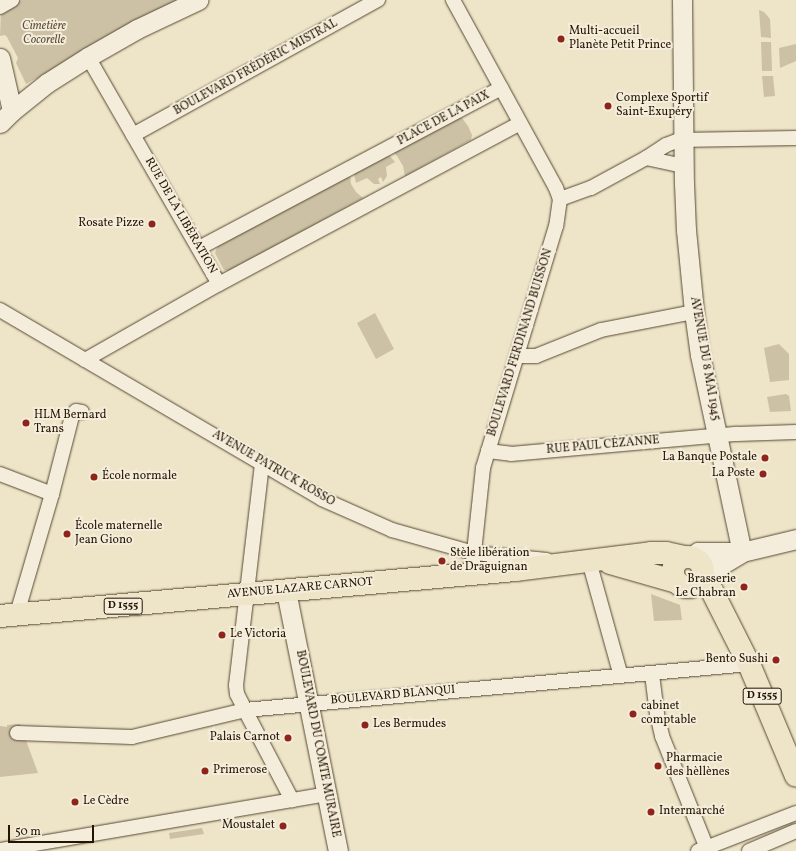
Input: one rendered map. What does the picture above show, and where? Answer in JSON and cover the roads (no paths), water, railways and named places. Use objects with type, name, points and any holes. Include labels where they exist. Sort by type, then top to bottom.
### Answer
[{"type":"main road","name":"AVENUE LAZARE CARNOT","points":[[8,615],[286,591],[473,563],[515,570],[666,552],[689,557]]},
{"type":"main road","points":[[689,557],[680,559],[674,567],[674,578],[692,580]]},
{"type":"main road","name":"AVENUE LAZARE CARNOT","points":[[586,562],[692,580]]},
{"type":"main road","name":"D 1555","points":[[692,580],[708,583],[749,664],[796,776]]},
{"type":"street","points":[[0,7],[12,0]]},
{"type":"street","points":[[6,117],[47,83],[88,56],[137,29],[198,0]]},
{"type":"street","name":"BOULEVARD FRÉDÉRIC MISTRAL","points":[[133,135],[378,0]]},
{"type":"street","points":[[453,0],[501,88]]},
{"type":"street","name":"AVENUE DU 8 MAI 1945","points":[[682,0],[686,230],[694,312],[700,355],[742,552]]},
{"type":"street","name":"RUE DE LA LIBÉRATION","points":[[85,360],[219,284],[88,56]]},
{"type":"street","points":[[0,58],[6,117]]},
{"type":"street","name":"PLACE DE LA PAIX","points":[[199,248],[501,88],[520,123]]},
{"type":"street","points":[[219,284],[520,123]]},
{"type":"street","name":"BOULEVARD FERDINAND BUISSON","points":[[473,563],[483,468],[559,216],[560,199],[556,188],[520,123]]},
{"type":"street","points":[[560,199],[591,188],[646,158],[666,145],[684,139],[796,138]]},
{"type":"street","points":[[646,158],[684,166]]},
{"type":"street","name":"AVENUE PATRICK ROSSO","points":[[0,310],[322,499],[392,530],[473,563]]},
{"type":"street","points":[[517,356],[536,356],[601,330],[694,312]]},
{"type":"street","points":[[8,615],[52,494],[72,416],[76,411],[82,412]]},
{"type":"street","name":"RUE PAUL CÉZANNE","points":[[488,451],[511,454],[796,432]]},
{"type":"street","points":[[262,464],[236,685],[237,694],[292,800]]},
{"type":"street","points":[[0,474],[52,494]]},
{"type":"street","points":[[689,557],[698,552],[742,552],[796,539]]},
{"type":"street","points":[[692,580],[742,552]]},
{"type":"street","points":[[586,562],[621,676]]},
{"type":"street","name":"BOULEVARD DU COMTE MURAIRE","points":[[286,591],[338,851]]},
{"type":"street","name":"BOULEVARD BLANQUI","points":[[17,733],[132,737],[245,710],[749,664]]},
{"type":"street","points":[[652,674],[657,714],[662,736],[704,850],[796,813]]},
{"type":"street","points":[[0,850],[327,794]]},
{"type":"street","points":[[749,851],[796,831]]},
{"type":"place","name":"Multi-accueil Planète Petit Prince","points":[[561,39]]},
{"type":"place","name":"Complexe Sportif Saint-Exupéry","points":[[608,106]]},
{"type":"place","name":"Rosate Pizze","points":[[152,224]]},
{"type":"place","name":"HLM Bernard Trans","points":[[26,423]]},
{"type":"place","name":"La Banque Postale","points":[[765,458]]},
{"type":"place","name":"La Poste","points":[[763,474]]},
{"type":"place","name":"École normale","points":[[94,477]]},
{"type":"place","name":"École maternelle Jean Giono","points":[[67,534]]},
{"type":"place","name":"Stèle libération de Draguignan","points":[[442,561]]},
{"type":"place","name":"Brasserie Le Chabran","points":[[744,587]]},
{"type":"place","name":"Le Victoria","points":[[222,635]]},
{"type":"place","name":"Bento Sushi","points":[[776,660]]},
{"type":"place","name":"cabinet comptable","points":[[633,714]]},
{"type":"place","name":"Les Bermudes","points":[[365,725]]},
{"type":"place","name":"Palais Carnot","points":[[288,738]]},
{"type":"place","name":"Pharmacie des hèllènes","points":[[658,766]]},
{"type":"place","name":"Primerose","points":[[205,771]]},
{"type":"place","name":"Le Cèdre","points":[[75,802]]},
{"type":"place","name":"Intermarché","points":[[651,812]]},
{"type":"place","name":"Moustalet","points":[[283,826]]},
{"type":"park label","name":"Cimetière Cocorelle","points":[[44,34]]}]
